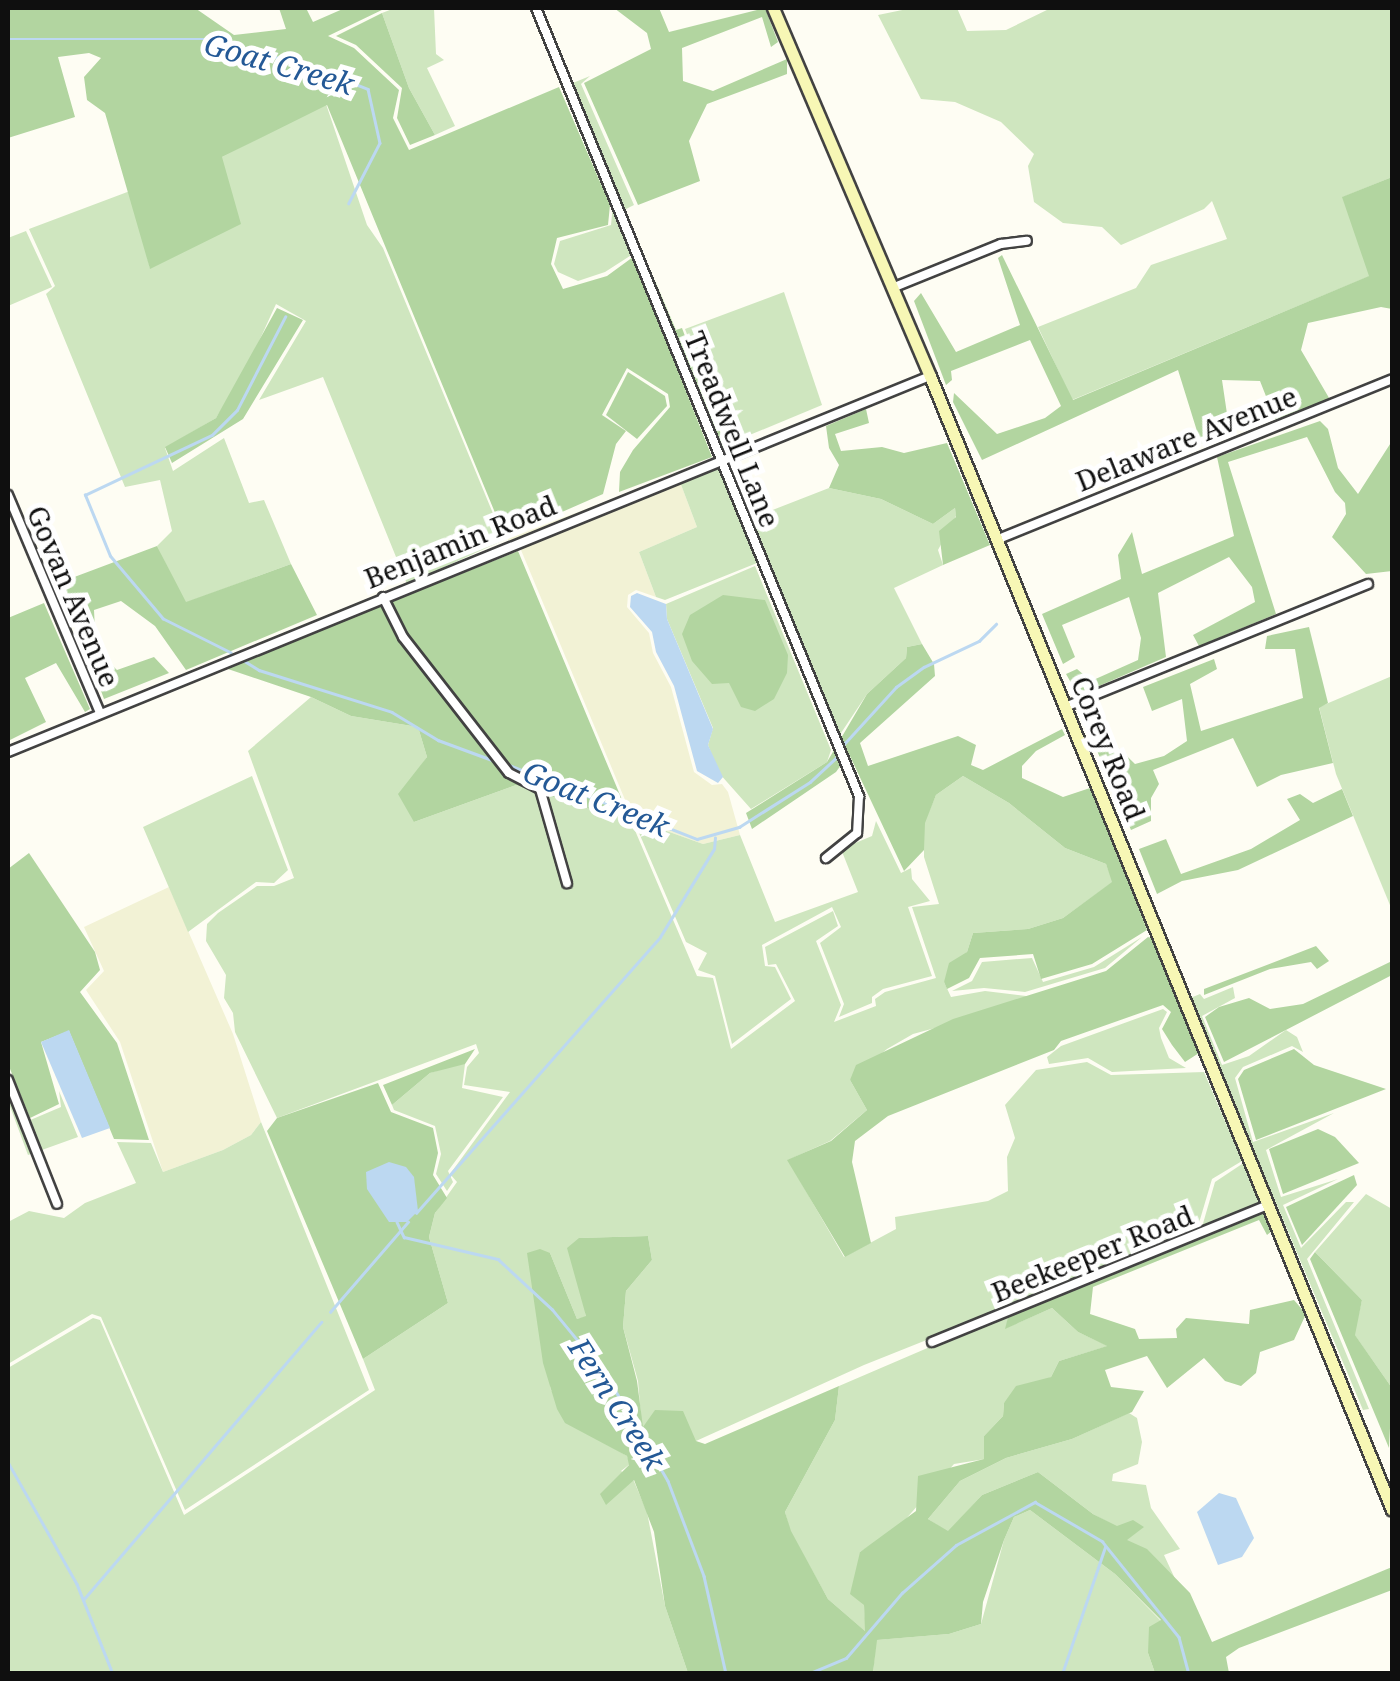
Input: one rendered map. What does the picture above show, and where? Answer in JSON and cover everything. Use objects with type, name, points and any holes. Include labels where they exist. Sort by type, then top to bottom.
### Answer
[{"type":"street","name":"Treadwell Lane","points":[[536,8],[859,796],[857,834],[826,858]]},
{"type":"street","name":"Corey Road","points":[[773,8],[930,376],[1392,1510]]},
{"type":"street","points":[[892,288],[1001,244],[1026,240]]},
{"type":"street","name":"Benjamin Road","points":[[8,752],[930,376]]},
{"type":"street","name":"Delaware Avenue","points":[[996,540],[1392,379]]},
{"type":"street","name":"Govan Avenue","points":[[8,496],[100,714]]},
{"type":"street","points":[[1065,706],[1368,584]]},
{"type":"street","points":[[383,597],[403,637],[509,774],[540,790],[567,884]]},
{"type":"street","points":[[8,1080],[57,1204]]},
{"type":"street","name":"Beekeeper Road","points":[[932,1342],[1268,1205]]},
{"type":"green space","points":[[8,8],[195,8],[234,35],[286,29],[279,8],[306,8],[313,22],[345,8],[386,8],[328,36],[354,48],[399,90],[393,118],[409,150],[559,87],[610,205],[608,225],[557,238],[551,264],[563,289],[607,276],[633,257],[712,457],[619,492],[620,472],[633,450],[670,407],[668,394],[627,368],[602,415],[626,431],[616,444],[603,494],[505,537],[327,105],[222,157],[241,224],[150,269],[105,113],[87,100],[84,77],[101,58],[89,53],[58,57],[75,117],[8,138]]},
{"type":"green space","points":[[395,8],[434,8],[436,54],[444,60],[427,68],[455,126],[435,135],[409,88],[382,13]]},
{"type":"green space","points":[[614,8],[659,8],[669,32],[765,8],[778,42],[771,47],[762,17],[682,48],[683,81],[713,91],[787,59],[787,74],[707,104],[689,141],[700,181],[638,205],[584,83],[651,49],[647,33]]},
{"type":"green space","points":[[912,8],[957,8],[967,31],[1006,30],[1051,8],[1392,8],[1392,177],[1343,197],[1370,276],[1072,400],[1038,327],[1136,288],[1151,265],[1227,239],[1212,201],[1204,209],[1121,245],[1102,227],[1063,223],[1034,202],[1028,166],[1034,154],[1001,122],[955,102],[921,99],[878,15]]},
{"type":"green space","points":[[382,13],[409,88],[435,135],[410,145],[397,118],[402,88],[356,45],[336,36]]},
{"type":"green space","points":[[590,76],[581,84],[634,205],[622,211],[656,283],[647,284],[633,254],[605,272],[578,281],[558,272],[554,264],[560,241],[611,225],[613,204],[563,87]]},
{"type":"green space","points":[[326,104],[367,225],[383,248],[504,540],[407,584],[323,377],[259,400],[306,321],[276,304],[245,372],[216,418],[165,448],[173,471],[224,438],[249,503],[264,500],[291,564],[185,603],[157,546],[172,531],[160,480],[125,487],[46,294],[55,286],[29,229],[130,191],[150,268],[222,157]]},
{"type":"green space","points":[[1392,177],[1392,309],[1381,307],[1308,323],[1301,350],[1332,403],[1275,419],[1260,381],[1222,380],[1230,434],[1201,444],[1178,370],[982,460],[953,402],[954,393],[997,434],[1045,418],[1061,406],[1030,340],[951,371],[952,380],[946,385],[914,301],[921,293],[956,352],[1020,325],[998,258],[1002,255],[1073,400],[1369,276],[1342,197]]},
{"type":"green space","points":[[26,231],[52,287],[8,306],[8,238]]},
{"type":"green space","points":[[656,283],[676,330],[682,328],[725,445],[735,445],[718,453],[714,453],[647,284]]},
{"type":"green space","points":[[784,292],[822,405],[728,444],[685,329]]},
{"type":"green space","points":[[277,308],[303,320],[243,419],[172,463],[165,447],[216,418]]},
{"type":"green space","points":[[628,372],[665,396],[667,406],[637,439],[606,415]]},
{"type":"green space","points":[[866,409],[869,423],[835,434],[841,451],[882,447],[904,453],[947,443],[990,545],[943,565],[939,531],[956,517],[955,508],[933,524],[881,499],[829,488],[839,465],[829,448],[826,426]]},
{"type":"green space","points":[[1320,421],[1328,429],[1338,468],[1358,494],[1392,441],[1392,571],[1366,574],[1332,537],[1346,514],[1345,503],[1335,492],[1307,437],[1228,462],[1276,614],[1199,646],[1193,635],[1255,602],[1252,587],[1229,557],[1158,593],[1166,657],[1078,695],[1066,674],[1077,669],[1091,681],[1138,660],[1141,638],[1129,597],[1062,625],[1075,657],[1063,664],[1042,614],[1121,579],[1118,555],[1132,532],[1142,574],[1234,536],[1217,457]]},
{"type":"green space","points":[[718,453],[835,737],[832,742],[757,563],[665,600],[656,597],[639,552],[697,527],[677,474],[713,461]]},
{"type":"green space","points":[[677,474],[697,527],[639,552],[656,597],[636,590],[628,595],[627,607],[649,633],[653,653],[671,687],[694,772],[712,785],[722,784],[728,792],[740,835],[703,844],[633,819],[521,550],[513,549],[508,539]]},
{"type":"green space","points":[[829,488],[881,499],[933,524],[955,508],[956,516],[938,550],[943,565],[894,588],[922,644],[907,647],[906,658],[867,694],[839,736],[752,518]]},
{"type":"green space","points":[[157,546],[186,602],[291,564],[317,615],[186,670],[155,626],[121,601],[94,610],[96,650],[117,670],[154,657],[169,673],[104,699],[61,582]]},
{"type":"green space","points":[[518,551],[628,814],[596,811],[516,785],[414,822],[398,794],[427,757],[418,727],[351,716],[311,697],[225,668]]},
{"type":"green space","points":[[755,566],[831,750],[827,762],[751,809],[719,773],[708,745],[713,728],[667,619],[666,604]]},
{"type":"green space","points":[[723,595],[765,600],[788,655],[787,673],[774,699],[755,711],[741,707],[729,683],[712,684],[692,661],[682,634],[690,615]]},
{"type":"green space","points":[[44,603],[90,709],[85,712],[56,663],[25,678],[46,722],[8,741],[8,618]]},
{"type":"green space","points":[[1309,627],[1328,703],[1319,708],[1333,763],[1281,775],[1257,787],[1233,738],[1153,770],[1159,784],[1151,798],[1151,821],[1131,830],[1089,732],[1098,728],[1135,764],[1164,756],[1187,741],[1182,699],[1152,711],[1143,687],[1214,659],[1217,669],[1190,684],[1201,731],[1303,698],[1295,649],[1265,649],[1267,636]]},
{"type":"green space","points":[[922,644],[934,664],[935,676],[860,743],[868,766],[958,736],[976,745],[971,765],[983,770],[1062,729],[1065,735],[1036,751],[1022,766],[1022,778],[1063,797],[1090,788],[1147,930],[1092,964],[1041,979],[1033,954],[980,958],[969,978],[947,989],[944,982],[949,963],[967,952],[973,933],[1028,929],[1063,918],[1112,882],[1106,864],[1065,848],[1009,803],[963,776],[936,795],[925,823],[924,850],[904,871],[849,754],[836,772],[752,829],[746,813],[827,762],[867,694],[906,658],[907,647]]},
{"type":"green space","points":[[1392,676],[1392,910],[1336,774],[1319,707]]},
{"type":"green space","points":[[311,697],[351,716],[418,727],[427,757],[416,773],[414,822],[516,785],[596,811],[628,814],[697,976],[713,978],[731,1049],[795,1001],[776,964],[768,965],[765,947],[833,911],[838,926],[816,941],[841,1005],[834,1022],[876,1006],[875,999],[885,992],[936,978],[912,907],[939,904],[924,857],[924,823],[936,795],[963,776],[1009,803],[1065,848],[1106,864],[1113,882],[1063,918],[1028,929],[973,933],[967,952],[944,982],[951,997],[985,991],[1026,996],[1027,1003],[913,1034],[887,1049],[850,1080],[867,1110],[830,1141],[788,1160],[844,1257],[896,1229],[895,1217],[988,1201],[1008,1191],[1007,1157],[1015,1138],[1005,1105],[1036,1070],[1087,1062],[1111,1075],[1204,1072],[1242,1161],[1212,1179],[1199,1223],[1092,1274],[864,1365],[696,1441],[642,1429],[638,1381],[623,1327],[626,1291],[652,1260],[648,1236],[579,1238],[586,1317],[577,1319],[550,1253],[539,1315],[551,1390],[604,1442],[627,1456],[630,1464],[621,1471],[633,1479],[647,1512],[665,1606],[688,1673],[8,1674],[8,1368],[93,1318],[100,1320],[184,1515],[375,1390],[363,1359],[448,1303],[429,1237],[435,1213],[457,1182],[450,1174],[510,1092],[464,1085],[467,1067],[479,1053],[476,1044],[277,1118],[235,1032],[233,1013],[224,998],[226,975],[206,941],[207,924],[218,913],[257,886],[274,886],[294,878],[248,751]]},
{"type":"green space","points":[[252,776],[288,870],[274,883],[256,882],[188,932],[143,827]]},
{"type":"green space","points":[[1342,789],[1353,816],[1238,870],[1182,881],[1157,894],[1139,849],[1166,839],[1181,874],[1251,849],[1300,820],[1287,799],[1300,794],[1313,803]]},
{"type":"green space","points":[[633,819],[703,844],[740,835],[775,922],[858,892],[841,849],[872,836],[876,821],[901,873],[911,868],[912,879],[930,901],[908,907],[932,976],[883,989],[872,997],[872,1003],[839,1017],[844,1004],[820,943],[841,927],[832,907],[762,945],[765,966],[775,967],[791,999],[732,1044],[715,976],[698,970],[707,953],[686,942]]},
{"type":"green space","points":[[29,853],[95,952],[100,970],[80,992],[117,1043],[149,1140],[114,1139],[69,1031],[41,1042],[59,1104],[30,1118],[8,1064],[8,869]]},
{"type":"green space","points":[[169,887],[233,1034],[261,1122],[251,1135],[223,1150],[163,1172],[120,1042],[86,990],[104,971],[84,927]]},
{"type":"green space","points":[[1142,937],[1105,968],[1025,992],[984,988],[952,991],[972,981],[982,962],[1032,958],[1043,982],[1094,967]]},
{"type":"green space","points":[[1148,937],[1154,939],[1199,1053],[1185,1062],[1172,1045],[1162,1029],[1171,1012],[1163,1005],[1061,1041],[1054,1050],[888,1116],[855,1141],[852,1162],[871,1243],[845,1257],[787,1160],[831,1141],[867,1110],[850,1080],[856,1065],[953,1019],[1106,971]]},
{"type":"green space","points":[[1316,946],[1329,961],[1317,969],[1311,962],[1270,969],[1204,995],[1204,989]]},
{"type":"green space","points":[[1392,961],[1392,975],[1224,1062],[1205,1017],[1219,1007],[1249,998],[1270,1009],[1303,1004]]},
{"type":"green space","points":[[1233,987],[1235,998],[1202,1016],[1222,1065],[1249,1056],[1286,1030],[1297,1037],[1303,1052],[1292,1046],[1243,1067],[1235,1078],[1253,1142],[1334,1113],[1266,1150],[1281,1197],[1338,1179],[1283,1205],[1301,1248],[1346,1202],[1354,1202],[1307,1259],[1369,1409],[1363,1410],[1188,999],[1200,994],[1204,999]]},
{"type":"green space","points":[[1163,1009],[1167,1012],[1159,1028],[1161,1038],[1169,1058],[1186,1068],[1112,1072],[1088,1058],[1049,1064],[1047,1057],[1061,1046]]},
{"type":"green space","points":[[475,1049],[465,1064],[430,1073],[392,1105],[383,1085]]},
{"type":"green space","points":[[1294,1049],[1314,1065],[1386,1089],[1256,1140],[1238,1079],[1244,1070]]},
{"type":"green space","points":[[465,1064],[462,1088],[503,1097],[448,1171],[453,1182],[447,1191],[436,1174],[441,1154],[435,1126],[394,1110],[392,1105],[430,1073]]},
{"type":"green space","points":[[8,1073],[28,1121],[61,1107],[59,1091],[78,1137],[28,1155],[8,1101]]},
{"type":"green space","points":[[378,1083],[391,1112],[433,1128],[438,1153],[433,1175],[447,1198],[435,1213],[429,1237],[448,1303],[363,1359],[267,1131],[277,1118]]},
{"type":"green space","points":[[261,1122],[369,1390],[185,1510],[101,1317],[92,1314],[8,1364],[8,1222],[29,1211],[64,1218],[85,1203],[136,1183],[117,1142],[151,1143],[163,1172],[223,1150],[251,1135]]},
{"type":"green space","points":[[1318,1129],[1335,1137],[1359,1163],[1283,1194],[1269,1149]]},
{"type":"green space","points":[[1245,1162],[1263,1202],[1202,1227],[1215,1182]]},
{"type":"green space","points":[[1354,1175],[1357,1185],[1302,1245],[1286,1207]]},
{"type":"green space","points":[[1366,1194],[1392,1209],[1392,1388],[1354,1334],[1362,1300],[1315,1252]]},
{"type":"green space","points":[[1263,1210],[1272,1231],[1267,1235],[1259,1220],[1093,1287],[1090,1314],[1135,1329],[1139,1339],[1177,1338],[1176,1329],[1186,1318],[1249,1324],[1250,1310],[1294,1300],[1306,1314],[1294,1340],[1260,1352],[1256,1373],[1241,1386],[1225,1381],[1204,1358],[1167,1388],[1147,1356],[1105,1370],[1111,1387],[1144,1391],[1132,1412],[1072,1439],[1006,1458],[960,1481],[928,1519],[948,1531],[982,1495],[1038,1472],[1093,1514],[1117,1526],[1133,1520],[1144,1527],[1127,1540],[1147,1549],[1190,1593],[1212,1642],[1392,1567],[1392,1590],[1239,1648],[1226,1657],[1229,1673],[1155,1673],[1148,1653],[1149,1627],[1161,1620],[1115,1574],[1030,1510],[1014,1517],[1004,1540],[983,1602],[981,1624],[949,1634],[877,1640],[873,1673],[688,1673],[665,1606],[654,1532],[634,1480],[606,1505],[600,1494],[629,1465],[627,1456],[565,1423],[557,1409],[543,1363],[527,1253],[540,1249],[550,1253],[577,1319],[586,1316],[567,1248],[579,1238],[648,1236],[652,1260],[626,1291],[623,1327],[637,1381],[643,1427],[655,1410],[683,1411],[696,1441],[705,1444],[839,1386],[835,1420],[785,1512],[791,1531],[828,1599],[865,1631],[864,1605],[850,1594],[860,1552],[916,1511],[918,1476],[984,1459],[984,1436],[1003,1416],[1004,1403],[1016,1386],[1051,1377],[1059,1361],[1107,1346],[1078,1332],[1052,1308],[1005,1329],[1009,1313]]},
{"type":"green space","points":[[1315,1252],[1362,1300],[1355,1335],[1392,1388],[1389,1448],[1310,1259]]},
{"type":"green space","points":[[1052,1308],[1078,1332],[1108,1346],[1059,1361],[1051,1377],[1004,1403],[1003,1416],[984,1436],[985,1459],[954,1464],[898,1528],[860,1552],[866,1632],[828,1599],[790,1531],[785,1512],[835,1420],[839,1386],[1009,1313],[1006,1328]]},
{"type":"green space","points":[[1129,1413],[1137,1418],[1142,1442],[1138,1464],[1113,1474],[1112,1481],[1146,1485],[1151,1508],[1180,1549],[1164,1555],[1177,1583],[1126,1540],[1143,1527],[1117,1527],[1093,1514],[1038,1472],[982,1495],[948,1532],[928,1519],[960,1481],[1006,1458],[1072,1439]]},
{"type":"green space","points":[[1030,1510],[1115,1574],[1161,1621],[1148,1653],[1155,1673],[873,1674],[876,1640],[949,1634],[981,1624],[1004,1540],[1014,1517]]},
{"type":"water","points":[[637,593],[666,604],[667,619],[713,729],[708,745],[723,777],[718,783],[697,771],[674,686],[656,652],[652,632],[630,607],[631,596]]},
{"type":"water","points":[[69,1030],[110,1128],[82,1138],[41,1042]]},
{"type":"water","points":[[389,1162],[406,1167],[414,1177],[418,1211],[407,1222],[389,1222],[367,1189],[366,1172]]},
{"type":"water","points":[[1219,1493],[1236,1498],[1254,1538],[1242,1557],[1218,1565],[1197,1512]]},
{"type":"waterway","name":"Goat Creek","points":[[8,39],[211,39],[315,68],[368,89],[380,143],[349,203]]},
{"type":"waterway","name":"Goat Creek","points":[[231,653],[163,619],[110,556],[85,495],[212,435],[237,410],[285,317]]},
{"type":"waterway","name":"Goat Creek","points":[[844,744],[896,687],[924,667],[979,641],[996,624]]},
{"type":"waterway","name":"Goat Creek","points":[[243,660],[259,670],[392,712],[438,740],[492,760]]},
{"type":"waterway","name":"Goat Creek","points":[[509,765],[697,839],[739,827],[810,782],[837,757]]},
{"type":"waterway","name":"Fern Creek","points":[[416,1213],[660,937],[714,849],[715,838]]},
{"type":"waterway","name":"Fern Creek","points":[[397,1222],[404,1237],[498,1259],[552,1309],[607,1376],[668,1481],[704,1576],[726,1674]]},
{"type":"waterway","name":"Fern Creek","points":[[330,1312],[408,1222]]},
{"type":"waterway","name":"Fern Creek","points":[[83,1600],[321,1322]]},
{"type":"waterway","name":"Fern Creek","points":[[8,1462],[77,1584],[113,1674]]},
{"type":"waterway","points":[[808,1674],[846,1658],[902,1593],[956,1545],[1035,1502],[1102,1541],[1179,1637],[1189,1674]]},
{"type":"waterway","points":[[1062,1674],[1105,1547]]}]
